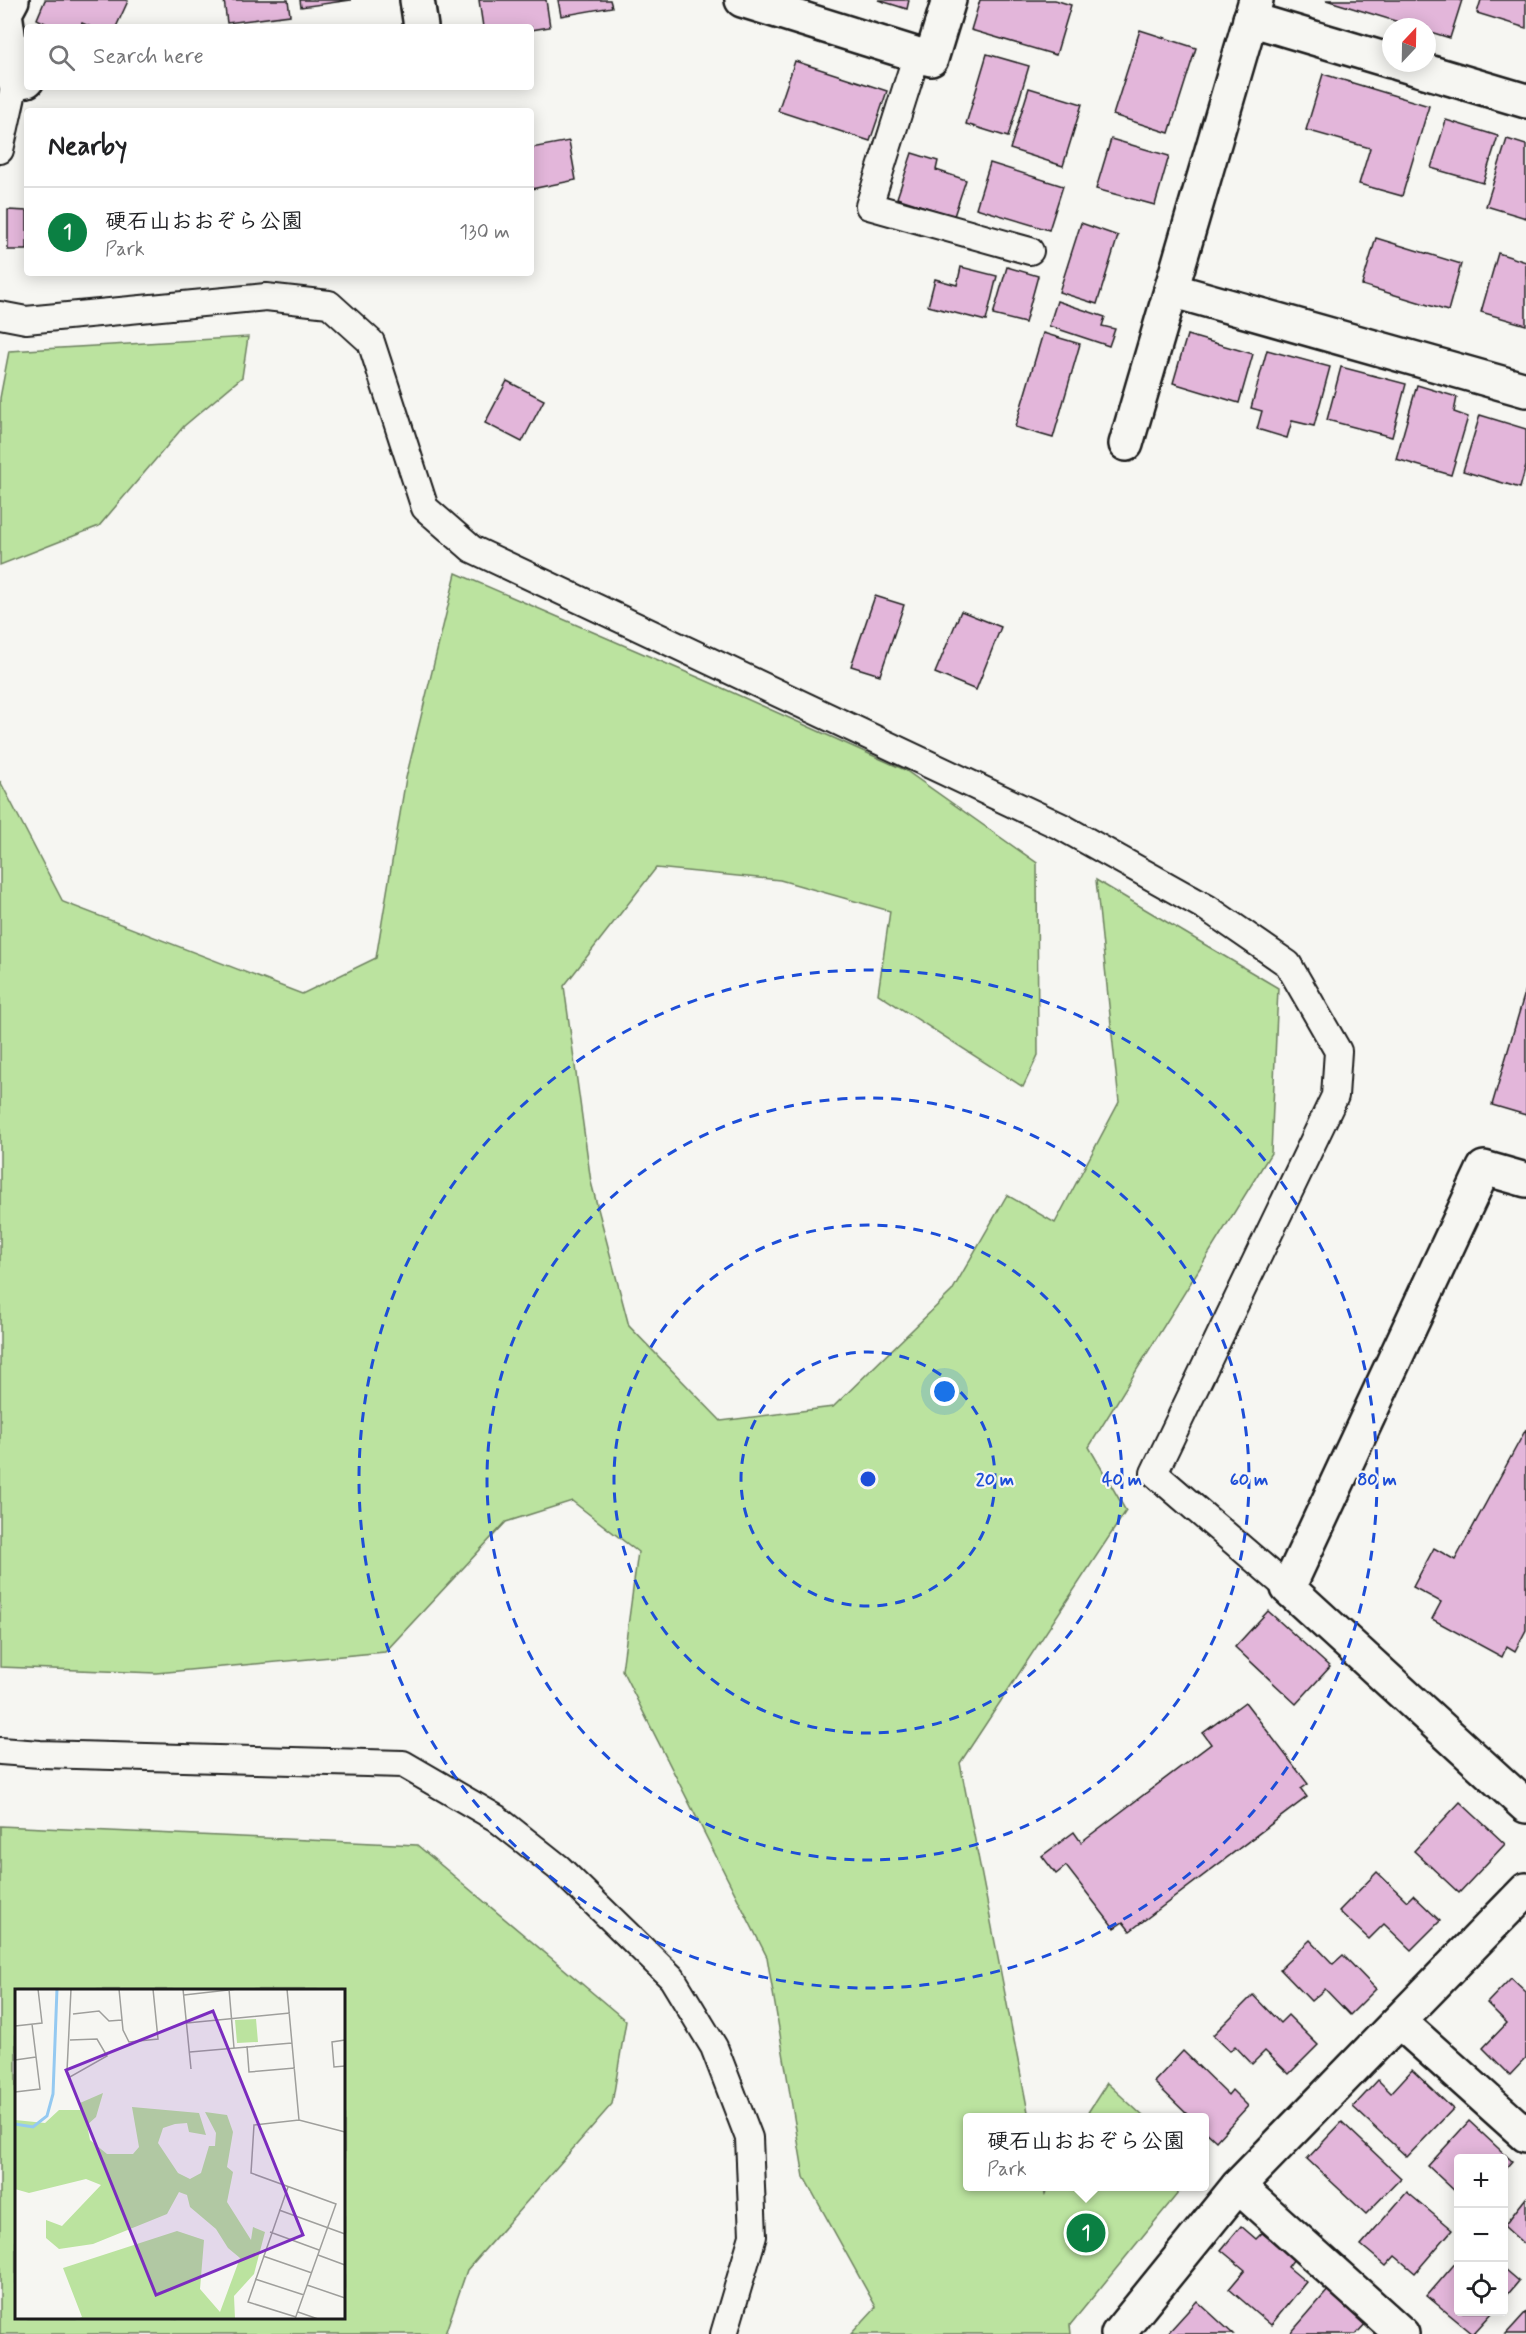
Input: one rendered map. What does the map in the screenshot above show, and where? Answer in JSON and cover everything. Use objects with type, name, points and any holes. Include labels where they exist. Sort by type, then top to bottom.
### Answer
[{"type":"street","points":[[12,0],[4,13],[21,81]]},
{"type":"street","points":[[417,0],[421,24]]},
{"type":"street","points":[[742,0],[931,59],[949,0]]},
{"type":"street","points":[[1126,444],[1253,10],[1382,58]]},
{"type":"street","points":[[1428,72],[1526,101]]},
{"type":"street","points":[[1171,290],[1526,390]]},
{"type":"street","points":[[1526,1180],[1484,1168],[1288,1588],[1526,1806]]},
{"type":"street","points":[[1118,2334],[1238,2186],[1526,1890]]},
{"type":"street","points":[[1399,2021],[1526,2135]]},
{"type":"street","points":[[1238,2186],[1402,2334]]},
{"type":"lane","points":[[917,54],[869,206],[1030,252]]},
{"type":"lane","points":[[0,150],[21,81]]},
{"type":"lane","points":[[0,315],[26,320],[266,297],[329,304],[371,342],[426,508],[472,549],[1062,827],[1207,908],[1288,964],[1338,1051],[1335,1096],[1154,1473],[1288,1588]]},
{"type":"lane","points":[[0,1751],[40,1755],[403,1764],[496,1818],[559,1868],[672,1978],[714,2047],[749,2138],[753,2236],[724,2334]]},
{"type":"green space","points":[[248,337],[242,377],[184,426],[99,526],[0,565],[0,398],[9,351]]},
{"type":"green space","points":[[456,573],[709,682],[905,770],[1037,863],[1038,1055],[1023,1087],[878,994],[890,911],[780,880],[656,868],[564,986],[591,1182],[629,1326],[721,1421],[833,1407],[952,1291],[1007,1195],[1055,1223],[1119,1102],[1096,880],[1278,988],[1271,1153],[1089,1447],[1126,1511],[960,1763],[1028,2113],[963,2113],[963,2191],[1044,2191],[1045,2194],[1046,2191],[1180,2191],[1070,2325],[1071,2334],[851,2334],[876,2307],[804,2177],[767,1957],[622,1670],[638,1552],[572,1501],[506,1522],[385,1652],[156,1673],[0,1667],[0,781],[63,902],[302,994],[376,958],[406,778]]},
{"type":"green space","points":[[0,1826],[417,1845],[626,2021],[612,2104],[467,2270],[445,2334],[0,2334]]},
{"type":"green space","points":[[1107,2083],[1140,2113],[1088,2113]]},
{"type":"building","points":[[45,0],[128,1],[117,24],[47,24],[37,19]]},
{"type":"building","points":[[224,0],[288,0],[290,15],[227,23]]},
{"type":"building","points":[[300,0],[351,0],[301,7]]},
{"type":"building","points":[[479,0],[546,0],[550,27],[534,30],[534,24],[483,24]]},
{"type":"building","points":[[558,0],[610,0],[612,7],[561,16]]},
{"type":"building","points":[[878,0],[909,0],[907,9]]},
{"type":"building","points":[[980,0],[1055,0],[1071,5],[1056,55],[971,30]]},
{"type":"building","points":[[1326,0],[1462,0],[1450,38],[1436,34],[1436,18],[1385,18]]},
{"type":"building","points":[[1481,0],[1526,0],[1526,28],[1477,13]]},
{"type":"building","points":[[1140,30],[1196,48],[1169,133],[1113,115]]},
{"type":"building","points":[[987,54],[1029,66],[1008,137],[966,124]]},
{"type":"building","points":[[795,61],[887,91],[870,141],[778,111]]},
{"type":"building","points":[[1323,74],[1429,106],[1402,196],[1359,184],[1370,148],[1306,130]]},
{"type":"building","points":[[1029,88],[1082,104],[1063,166],[1010,149]]},
{"type":"building","points":[[1446,120],[1498,136],[1483,183],[1431,168]]},
{"type":"building","points":[[1111,139],[1169,156],[1155,205],[1096,189]]},
{"type":"building","points":[[1507,139],[1526,145],[1526,218],[1486,206]]},
{"type":"building","points":[[569,141],[576,180],[534,188],[534,147]]},
{"type":"building","points":[[912,153],[938,161],[936,170],[966,180],[954,216],[897,198]]},
{"type":"building","points":[[990,163],[1063,186],[1049,230],[976,208]]},
{"type":"building","points":[[8,210],[24,211],[24,250],[8,250]]},
{"type":"building","points":[[1081,223],[1118,236],[1097,304],[1059,292]]},
{"type":"building","points":[[1376,238],[1461,264],[1448,311],[1362,285]]},
{"type":"building","points":[[1498,253],[1526,262],[1526,325],[1481,312]]},
{"type":"building","points":[[961,267],[997,276],[986,321],[928,306],[935,279],[957,285]]},
{"type":"building","points":[[1007,267],[1038,276],[1025,323],[993,315]]},
{"type":"building","points":[[1057,301],[1105,317],[1102,326],[1115,329],[1109,346],[1049,326]]},
{"type":"building","points":[[1043,333],[1080,344],[1053,438],[1015,427]]},
{"type":"building","points":[[1187,335],[1253,354],[1239,403],[1173,383]]},
{"type":"building","points":[[1267,350],[1330,367],[1314,426],[1292,421],[1287,438],[1257,429],[1262,411],[1251,408]]},
{"type":"building","points":[[1341,367],[1406,384],[1392,437],[1327,420]]},
{"type":"building","points":[[507,381],[544,400],[522,442],[485,423]]},
{"type":"building","points":[[1417,385],[1457,397],[1454,412],[1468,417],[1451,475],[1396,459]]},
{"type":"building","points":[[1480,415],[1526,429],[1526,466],[1520,488],[1463,471]]},
{"type":"building","points":[[875,596],[904,605],[880,675],[851,666]]},
{"type":"building","points":[[961,611],[1001,627],[976,690],[935,673]]},
{"type":"building","points":[[1526,989],[1526,1115],[1492,1105]]},
{"type":"building","points":[[1526,1429],[1526,1630],[1515,1651],[1507,1646],[1502,1657],[1432,1619],[1441,1602],[1413,1587],[1434,1548],[1455,1560]]},
{"type":"building","points":[[1268,1611],[1330,1667],[1296,1704],[1235,1647]]},
{"type":"building","points":[[1245,1702],[1308,1784],[1301,1789],[1307,1797],[1130,1931],[1123,1922],[1114,1928],[1066,1866],[1056,1874],[1042,1856],[1074,1832],[1081,1842],[1211,1744],[1203,1733]]},
{"type":"building","points":[[1460,1802],[1505,1844],[1459,1893],[1414,1851]]},
{"type":"building","points":[[1377,1872],[1407,1901],[1413,1895],[1440,1921],[1411,1950],[1384,1924],[1369,1939],[1339,1911]]},
{"type":"building","points":[[1310,1940],[1333,1964],[1343,1955],[1376,1989],[1350,2015],[1325,1989],[1311,2001],[1280,1969]]},
{"type":"building","points":[[1511,1978],[1526,1992],[1526,2058],[1510,2075],[1483,2048],[1507,2023],[1487,2003]]},
{"type":"building","points":[[1253,1995],[1280,2023],[1288,2015],[1318,2045],[1289,2074],[1265,2051],[1252,2064],[1235,2046],[1230,2051],[1213,2035]]},
{"type":"building","points":[[1183,2051],[1228,2095],[1232,2090],[1248,2106],[1216,2141],[1209,2135],[1209,2113],[1186,2113],[1154,2082]]},
{"type":"building","points":[[1412,2070],[1453,2109],[1407,2157],[1353,2107],[1378,2080],[1391,2093]]},
{"type":"building","points":[[1469,2121],[1504,2154],[1454,2154],[1454,2190],[1428,2166]]},
{"type":"building","points":[[1342,2122],[1401,2178],[1366,2214],[1307,2159]]},
{"type":"building","points":[[1407,2192],[1452,2230],[1415,2273],[1395,2256],[1386,2266],[1361,2245]]},
{"type":"building","points":[[1526,2198],[1526,2246],[1508,2230],[1508,2221]]},
{"type":"building","points":[[1241,2226],[1256,2239],[1262,2233],[1294,2259],[1288,2267],[1306,2282],[1271,2325],[1229,2289],[1245,2270],[1221,2250]]},
{"type":"building","points":[[1454,2265],[1454,2316],[1489,2316],[1473,2334],[1427,2296]]},
{"type":"building","points":[[1508,2272],[1519,2281],[1508,2294]]},
{"type":"building","points":[[1329,2289],[1367,2322],[1356,2334],[1290,2334]]},
{"type":"building","points":[[1197,2301],[1233,2334],[1167,2334]]},
{"type":"building","points":[[1526,2312],[1526,2334],[1506,2334]]},
{"type":"place","name":"硬石山おおぞら公園","points":[[1086,2233]]}]
